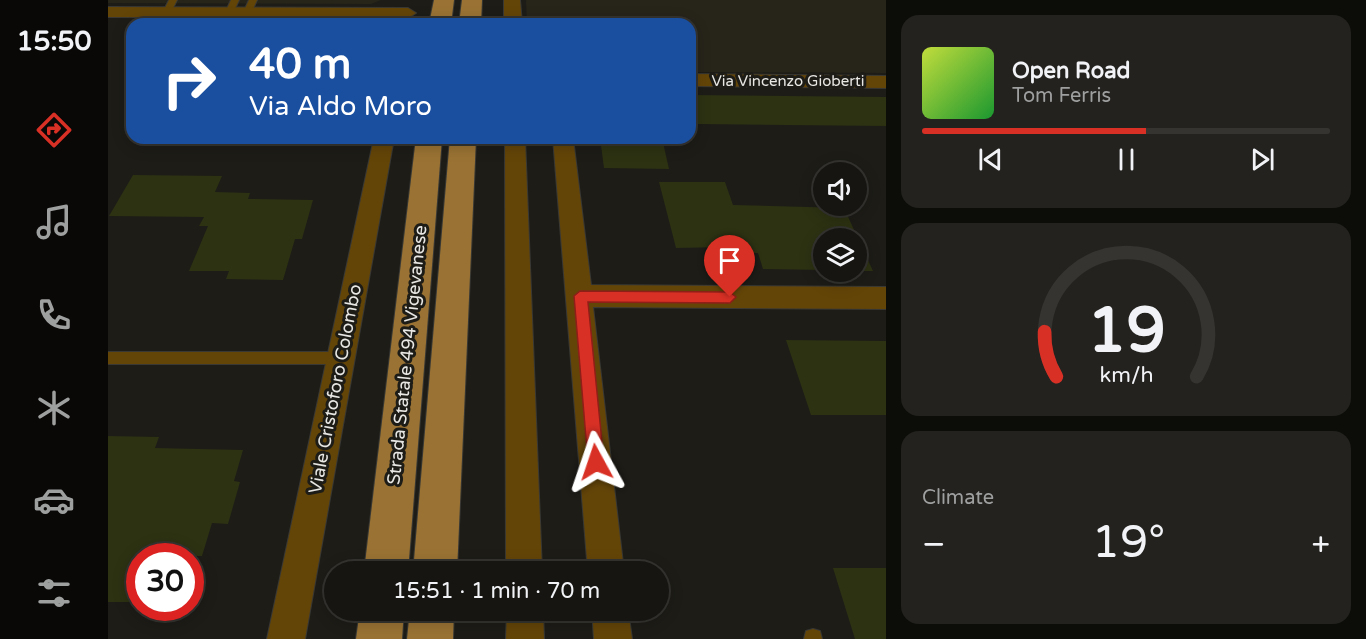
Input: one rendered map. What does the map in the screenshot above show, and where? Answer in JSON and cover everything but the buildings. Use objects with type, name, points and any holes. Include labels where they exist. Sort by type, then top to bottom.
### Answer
[{"type":"main road","points":[[441,18],[444,0]]},
{"type":"main road","points":[[470,18],[472,0]]},
{"type":"main road","name":"Strada Statale 494 Vigevanese","points":[[387,561],[428,144]]},
{"type":"main road","name":"Strada Statale 494 Vigevanese","points":[[436,561],[463,144]]},
{"type":"main road","points":[[379,639],[381,621]]},
{"type":"main road","points":[[430,639],[431,621]]},
{"type":"street","points":[[512,0],[513,18]]},
{"type":"street","points":[[108,12],[170,6],[408,12]]},
{"type":"street","name":"Via Vincenzo Gioberti","points":[[696,80],[886,82]]},
{"type":"street","name":"Viale Cristoforo Colombo","points":[[286,639],[383,144]]},
{"type":"street","points":[[515,144],[524,561]]},
{"type":"street","points":[[564,144],[605,561]]},
{"type":"street","points":[[580,296],[886,298]]},
{"type":"street","points":[[525,621],[525,639]]},
{"type":"street","points":[[611,621],[613,639]]},
{"type":"lane","points":[[108,358],[341,358]]},
{"type":"shaded area","points":[[108,0],[381,0],[371,4],[108,3]]},
{"type":"shaded area","points":[[526,0],[886,0],[886,73],[696,72],[696,18],[527,18]]},
{"type":"route","points":[[596,462],[580,296],[730,297]]}]
